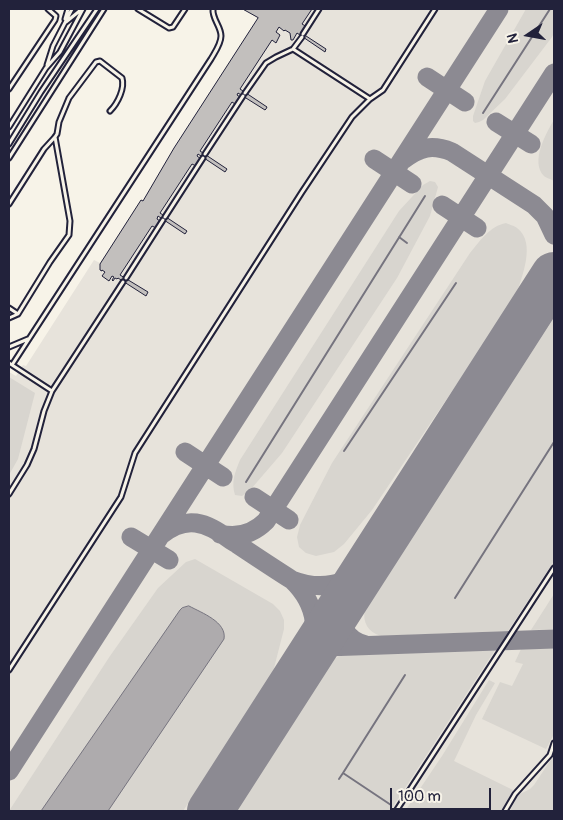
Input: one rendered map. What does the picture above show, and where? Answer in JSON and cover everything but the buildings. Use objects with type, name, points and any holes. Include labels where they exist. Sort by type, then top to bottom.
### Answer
[{"type":"lane","points":[[9,89],[55,20],[56,16],[48,9]]},
{"type":"lane","points":[[64,24],[68,9]]},
{"type":"lane","points":[[46,68],[53,46],[72,9]]},
{"type":"lane","points":[[64,24],[82,9]]},
{"type":"lane","points":[[9,127],[46,68],[60,52],[82,9]]},
{"type":"lane","points":[[9,158],[104,9]]},
{"type":"lane","points":[[138,9],[169,28],[173,27],[185,9]]},
{"type":"lane","points":[[52,391],[10,364],[31,337],[220,43],[220,31],[214,19],[213,9]]},
{"type":"lane","points":[[9,494],[27,465],[34,449],[52,391],[244,94],[266,63],[293,49],[319,9]]},
{"type":"lane","points":[[9,670],[121,497],[135,453],[302,192],[352,117],[370,99],[383,90],[436,9]]},
{"type":"lane","points":[[9,144],[96,10]]},
{"type":"lane","points":[[293,49],[370,99]]},
{"type":"lane","points":[[9,204],[44,150],[57,134],[59,122],[69,98],[98,61],[122,78],[124,84],[116,104],[110,110]]},
{"type":"lane","points":[[9,318],[18,314],[69,235],[70,227],[55,137]]},
{"type":"lane","points":[[9,308],[18,314]]},
{"type":"lane","points":[[9,348],[31,337]]},
{"type":"lane","points":[[396,811],[554,568]]},
{"type":"lane","points":[[505,811],[515,794],[550,754],[554,744]]},
{"type":"shaded area","points":[[243,9],[554,9],[554,811],[9,811],[9,372],[16,376],[23,365],[26,366],[94,260],[100,263],[141,200],[143,200],[174,148],[258,18]]},
{"type":"shaded area","points":[[526,9],[554,9],[554,33],[505,99],[483,120],[475,123],[473,116],[485,81]]},
{"type":"shaded area","points":[[554,120],[554,181],[544,176],[540,170],[539,156],[547,132]]},
{"type":"shaded area","points":[[430,181],[435,182],[438,187],[430,216],[397,278],[282,453],[251,489],[242,496],[235,495],[235,473],[240,460],[399,211],[423,185]]},
{"type":"shaded area","points":[[506,223],[517,228],[523,234],[526,242],[526,261],[516,296],[372,510],[344,544],[334,552],[316,556],[306,553],[299,547],[297,537],[300,525],[332,463],[470,253],[490,231]]},
{"type":"shaded area","points":[[554,318],[554,561],[508,631],[381,636],[376,634],[369,629],[365,622],[365,609]]},
{"type":"shaded area","points":[[9,377],[35,393],[18,459],[9,475]]},
{"type":"shaded area","points":[[195,559],[273,604],[280,611],[284,620],[284,629],[273,672],[183,811],[9,811],[110,656],[158,588],[186,562]]},
{"type":"shaded area","points":[[554,594],[554,629],[531,630]]},
{"type":"shaded area","points":[[189,606],[218,623],[224,633],[224,639],[108,811],[41,811],[180,610]]},
{"type":"shaded area","points":[[554,648],[554,734],[546,749],[482,719],[500,682],[512,686],[523,664],[515,662],[521,649]]},
{"type":"shaded area","points":[[495,650],[390,811],[235,811],[333,659],[349,655]]},
{"type":"shaded area","points":[[489,680],[495,683],[476,715],[454,761],[513,790],[502,811],[405,811],[442,756]]},
{"type":"shaded area","points":[[554,755],[554,811],[510,811],[518,795],[534,785]]},
{"type":"waterway","points":[[483,113],[550,9]]},
{"type":"waterway","points":[[246,482],[425,196]]},
{"type":"waterway","points":[[399,237],[407,243]]},
{"type":"waterway","points":[[344,451],[456,283]]},
{"type":"waterway","points":[[455,598],[554,442]]},
{"type":"waterway","points":[[343,773],[405,675]]},
{"type":"waterway","points":[[339,779],[343,773],[391,805]]},
{"type":"taxiway","points":[[9,771],[499,9]]},
{"type":"taxiway","points":[[220,534],[244,534],[256,529],[266,521],[554,73]]},
{"type":"taxiway","points":[[427,77],[465,102]]},
{"type":"taxiway","points":[[496,122],[531,144]]},
{"type":"taxiway","points":[[403,160],[415,152],[426,148],[438,148],[452,152],[534,205],[545,216],[554,235]]},
{"type":"taxiway","points":[[374,159],[412,184]]},
{"type":"taxiway","points":[[442,205],[477,228]]},
{"type":"taxiway","points":[[551,280],[554,271]]},
{"type":"taxiway","points":[[185,452],[223,477]]},
{"type":"taxiway","points":[[254,497],[289,520]]},
{"type":"taxiway","points":[[161,535],[181,524],[202,524],[217,531],[292,580],[307,600],[314,622],[313,644],[302,667]]},
{"type":"taxiway","points":[[131,537],[169,560]]},
{"type":"taxiway","points":[[292,580],[311,585],[330,585],[348,579],[365,568]]},
{"type":"taxiway","points":[[342,605],[341,619],[345,631],[354,640],[366,645]]},
{"type":"taxiway","points":[[310,656],[317,650],[326,647],[554,639]]},
{"type":"runway","points":[[210,811],[554,275]]}]
